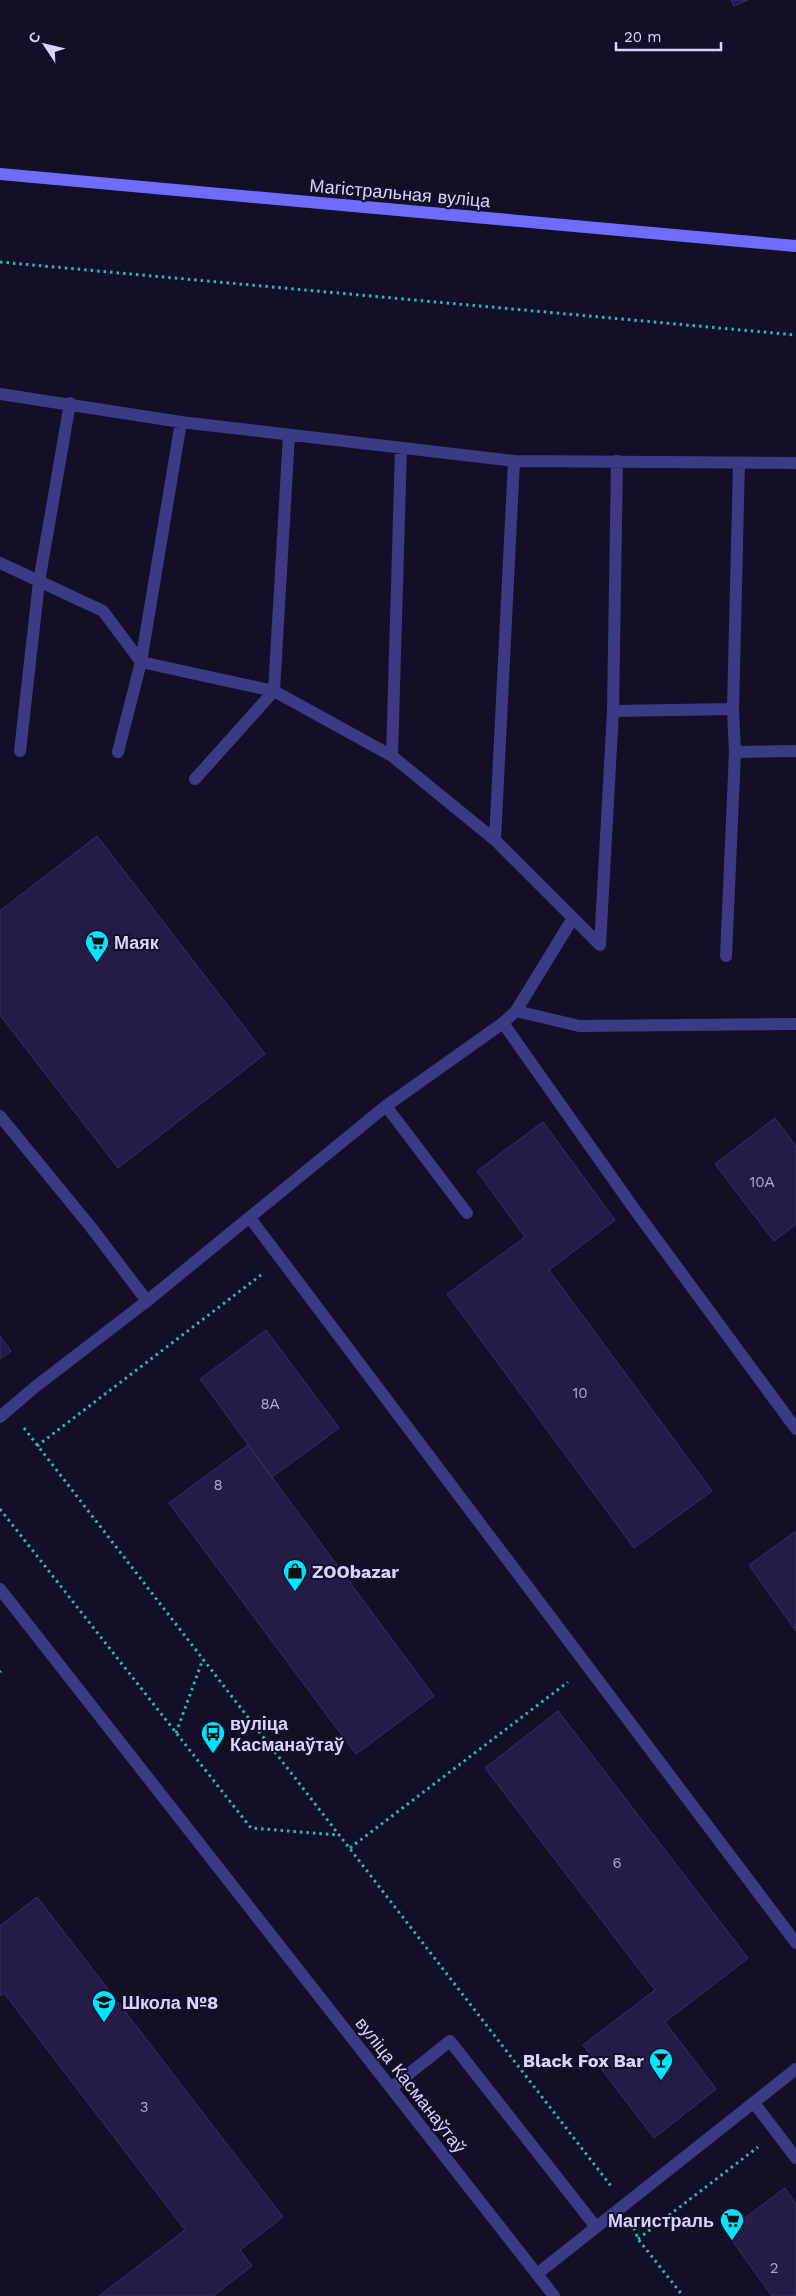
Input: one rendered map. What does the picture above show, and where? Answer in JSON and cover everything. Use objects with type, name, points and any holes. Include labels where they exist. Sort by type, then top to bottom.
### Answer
[{"type":"main road","name":"Магістральная вуліца","points":[[0,174],[796,246]]},
{"type":"street","points":[[0,394],[70,403],[181,422],[514,461],[617,460],[796,463]]},
{"type":"street","points":[[20,751],[39,582],[70,403]]},
{"type":"street","points":[[118,752],[141,662],[181,422]]},
{"type":"street","points":[[195,779],[274,691],[289,435]]},
{"type":"street","points":[[392,756],[401,449]]},
{"type":"street","points":[[0,562],[103,611],[141,662],[274,691],[392,756],[495,840],[600,945],[613,711],[617,460]]},
{"type":"street","points":[[495,840],[514,461]]},
{"type":"street","points":[[726,956],[735,752],[733,709],[739,463]]},
{"type":"street","points":[[613,711],[733,709]]},
{"type":"street","points":[[735,752],[796,751]]},
{"type":"street","points":[[5,1413],[35,1387],[147,1302],[386,1106],[503,1023],[516,1011],[572,918]]},
{"type":"street","points":[[516,1011],[579,1026],[796,1024]]},
{"type":"street","points":[[503,1023],[635,1210],[796,1429]]},
{"type":"street","points":[[386,1106],[467,1214]]},
{"type":"street","points":[[0,1116],[81,1215],[147,1302]]},
{"type":"street","points":[[250,1218],[796,1943]]},
{"type":"street","name":"вуліца Касманаўтаў","points":[[0,1589],[554,2296]]},
{"type":"street","points":[[391,2088],[450,2041],[596,2227]]},
{"type":"street","points":[[537,2274],[796,2069]]},
{"type":"street","points":[[754,2103],[796,2158]]},
{"type":"path","points":[[0,262],[796,335]]},
{"type":"path","points":[[37,1446],[282,1259]]},
{"type":"path","points":[[5,1413],[37,1446],[625,2204],[638,2239],[683,2296]]},
{"type":"path","points":[[0,1509],[250,1828],[338,1835]]},
{"type":"path","points":[[176,1733],[203,1659]]},
{"type":"path","points":[[350,1848],[588,1667]]},
{"type":"path","points":[[638,2239],[776,2132]]},
{"type":"building","points":[[731,0],[748,0],[734,6]]},
{"type":"building","name":"Маяк","points":[[97,836],[265,1054],[118,1168],[0,1015],[0,911]]},
{"type":"building","points":[[775,1118],[796,1146],[796,1224],[774,1241],[715,1164]]},
{"type":"building","points":[[543,1122],[615,1220],[549,1270],[712,1491],[634,1548],[447,1294],[525,1237],[477,1171]]},
{"type":"building","points":[[266,1330],[339,1428],[272,1477],[200,1379]]},
{"type":"building","points":[[0,1336],[11,1351],[0,1359]]},
{"type":"building","points":[[248,1445],[434,1696],[356,1754],[169,1503]]},
{"type":"building","points":[[796,1531],[796,1631],[749,1565]]},
{"type":"building","points":[[558,1711],[748,1958],[665,2022],[716,2089],[654,2138],[583,2045],[655,1990],[485,1768]]},
{"type":"building","points":[[37,1897],[283,2217],[240,2250],[252,2266],[213,2296],[99,2296],[185,2230],[4,1993],[0,1996],[0,1926]]},
{"type":"building","points":[[785,2188],[796,2204],[796,2296],[772,2296],[726,2232]]},
{"type":"place","name":"Маяк","points":[[97,963]]},
{"type":"place","name":"ZOObazar","points":[[295,1592]]},
{"type":"place","name":"вуліца Касманаўтаў","points":[[213,1754]]},
{"type":"place","name":"Школа №8","points":[[104,2023]]},
{"type":"place","name":"Black Fox Bar","points":[[661,2081]]},
{"type":"place","name":"Магистраль","points":[[732,2241]]}]
